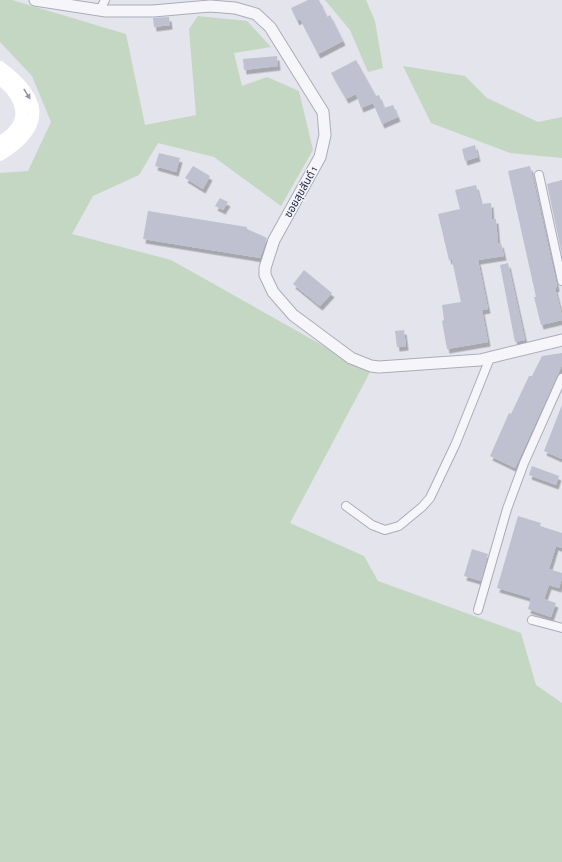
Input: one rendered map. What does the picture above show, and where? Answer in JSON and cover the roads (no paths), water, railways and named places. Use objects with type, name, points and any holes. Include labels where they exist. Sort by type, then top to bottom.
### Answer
[{"type":"main road","points":[[0,67],[9,73],[29,95],[32,102],[33,120],[29,131],[0,155]]},
{"type":"main road","points":[[0,79],[10,87],[16,98],[22,110],[22,120],[17,129],[0,142]]},
{"type":"street","name":"ซอยสุขสันต์ 1","points":[[36,0],[100,10],[153,11],[210,6],[235,8],[256,14],[270,27],[323,112],[325,135],[320,157],[274,240],[265,268],[265,275],[273,292],[299,319],[351,358],[370,366],[395,367],[490,358],[562,340]]},
{"type":"street","points":[[100,10],[105,0]]},
{"type":"street","points":[[539,174],[562,281]]},
{"type":"street","points":[[346,506],[372,525],[384,530],[398,526],[422,507],[430,498],[456,443],[490,358]]},
{"type":"street","points":[[478,610],[506,509],[524,463],[562,378]]},
{"type":"street","points":[[532,620],[562,628]]}]
